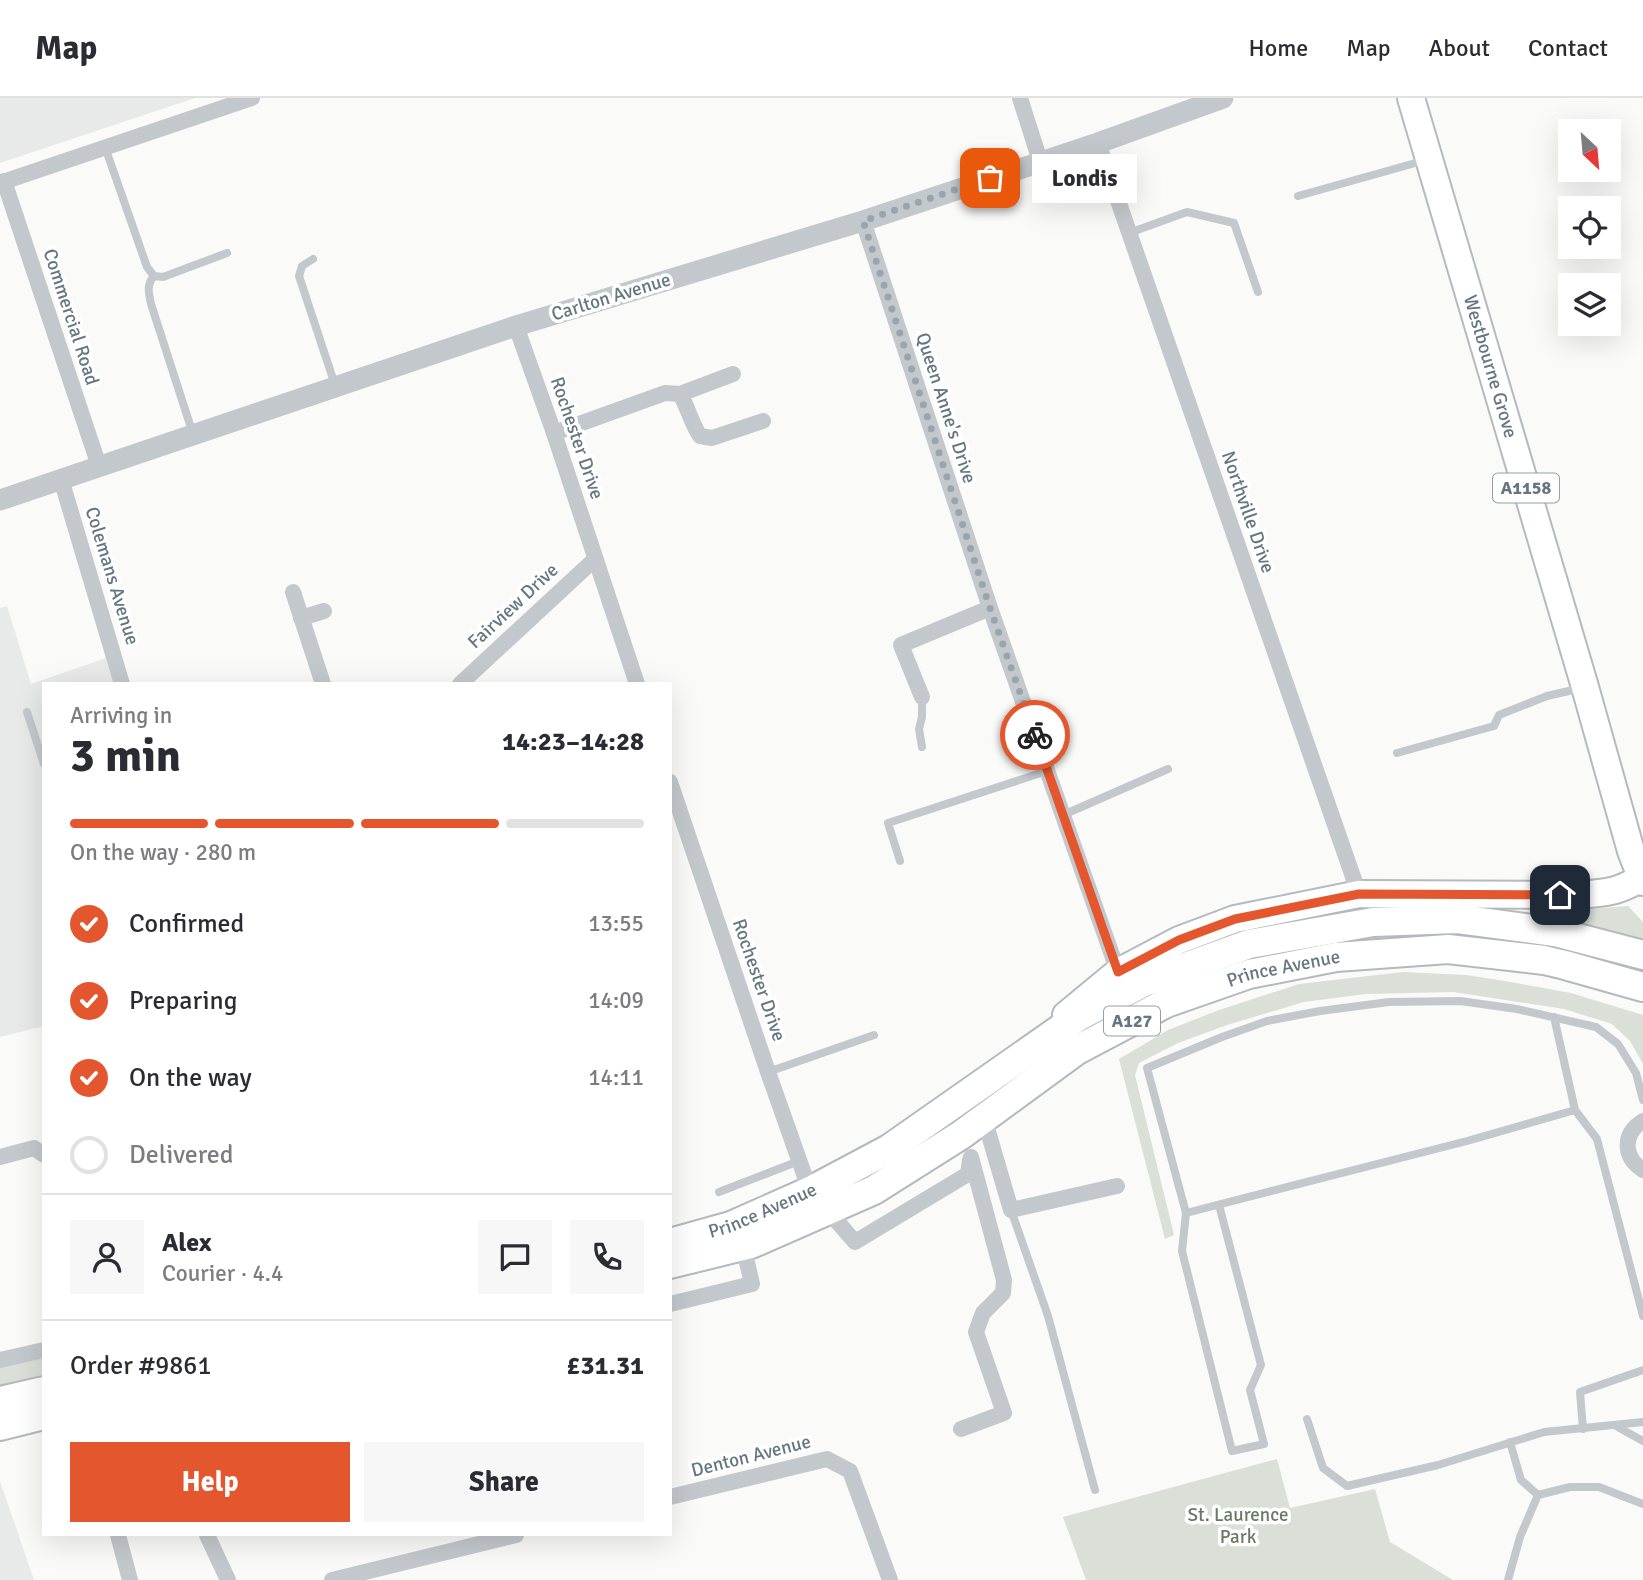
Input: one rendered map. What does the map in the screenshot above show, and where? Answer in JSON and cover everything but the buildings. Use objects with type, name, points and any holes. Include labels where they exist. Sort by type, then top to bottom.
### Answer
[{"type":"highway","name":"Prince Avenue","points":[[672,1263],[743,1245],[819,1201],[1079,1016],[1144,982],[1249,944],[1373,922],[1458,919],[1555,932],[1643,954]]},
{"type":"highway","name":"Prince Avenue","points":[[672,1243],[819,1201],[874,1190],[966,1146],[984,1118],[1077,1050],[1166,1003],[1249,974],[1336,957],[1448,949],[1566,964],[1643,987]]},
{"type":"highway","points":[[0,1401],[42,1391]]},
{"type":"highway","points":[[0,1426],[42,1416]]},
{"type":"main road","name":"Westbourne Grove","points":[[1411,98],[1642,880]]},
{"type":"main road","name":"Prince Avenue","points":[[992,1077],[1118,972],[1179,940],[1235,919],[1359,894],[1576,895],[1609,893],[1642,880]]},
{"type":"street","points":[[2,182],[252,98]]},
{"type":"street","points":[[1020,98],[1041,161]]},
{"type":"street","name":"Carlton Avenue","points":[[0,500],[335,385],[516,326],[863,221],[1098,143],[1223,98]]},
{"type":"street","name":"Northville Drive","points":[[1098,143],[1359,894]]},
{"type":"street","name":"Commercial Road","points":[[2,182],[99,466]]},
{"type":"street","name":"Queen Anne's Drive","points":[[863,221],[990,608],[1118,972]]},
{"type":"street","name":"Rochester Drive","points":[[516,326],[637,682]]},
{"type":"street","points":[[554,433],[665,393],[680,394],[733,374]]},
{"type":"street","points":[[680,394],[700,436],[712,438],[763,421]]},
{"type":"street","name":"Colemans Avenue","points":[[61,479],[121,682]]},
{"type":"street","name":"Fairview Drive","points":[[462,682],[595,559]]},
{"type":"street","points":[[293,592],[322,682]]},
{"type":"street","points":[[922,697],[901,645],[990,608]]},
{"type":"street","points":[[301,618],[324,611]]},
{"type":"street","name":"Rochester Drive","points":[[672,788],[799,1161],[819,1201]]},
{"type":"street","points":[[984,1118],[1011,1210],[1117,1186]]},
{"type":"street","points":[[1643,1121],[1633,1129],[1628,1146],[1634,1163],[1643,1170]]},
{"type":"street","points":[[961,1429],[1004,1413],[976,1332],[983,1312],[1003,1293],[1004,1280],[966,1146]]},
{"type":"street","name":"Prince Avenue","points":[[819,1201],[855,1242],[968,1174],[966,1146]]},
{"type":"street","points":[[0,1157],[34,1148],[42,1154]]},
{"type":"street","name":"Prince Avenue","points":[[672,1304],[752,1284],[743,1245]]},
{"type":"street","points":[[0,1360],[42,1350]]},
{"type":"street","name":"Denton Avenue","points":[[672,1497],[827,1459],[850,1471],[890,1580]]},
{"type":"street","points":[[118,1536],[130,1580]]},
{"type":"street","points":[[207,1536],[228,1580]]},
{"type":"street","points":[[332,1580],[364,1576],[512,1536]]},
{"type":"lane","points":[[105,147],[147,267],[154,276]]},
{"type":"lane","points":[[1298,196],[1429,159]]},
{"type":"lane","points":[[1129,233],[1187,212],[1234,223],[1258,292]]},
{"type":"lane","points":[[154,276],[163,276],[228,253]]},
{"type":"lane","points":[[313,259],[302,266],[299,276],[335,385]]},
{"type":"lane","points":[[154,276],[148,289],[151,304],[193,434]]},
{"type":"lane","points":[[1397,753],[1494,726],[1499,715],[1547,696],[1585,687]]},
{"type":"lane","points":[[922,697],[919,729],[922,747]]},
{"type":"lane","points":[[27,712],[42,758]]},
{"type":"lane","points":[[1063,815],[1168,769]]},
{"type":"lane","points":[[900,861],[888,823],[1047,771]]},
{"type":"lane","points":[[1219,1205],[1261,1365],[1250,1390],[1264,1444],[1232,1451],[1182,1251],[1186,1213],[1147,1068],[1267,1021],[1389,1002],[1460,1001],[1517,1009],[1596,1027],[1618,1044],[1636,1073],[1643,1100]]},
{"type":"lane","points":[[1554,1017],[1576,1110],[1597,1139],[1643,1316]]},
{"type":"lane","points":[[768,1072],[874,1035]]},
{"type":"lane","points":[[1186,1213],[1467,1141],[1576,1110]]},
{"type":"lane","points":[[719,1192],[799,1161]]},
{"type":"lane","points":[[1011,1210],[1048,1316],[1095,1490]]},
{"type":"lane","points":[[1583,1429],[1580,1392],[1643,1370]]},
{"type":"lane","points":[[1307,1419],[1323,1468],[1348,1486],[1438,1465],[1544,1432],[1643,1422]]},
{"type":"lane","points":[[1616,1426],[1643,1441]]},
{"type":"lane","points":[[1510,1442],[1521,1479],[1538,1495]]},
{"type":"lane","points":[[1538,1495],[1570,1487],[1599,1487],[1643,1504]]},
{"type":"lane","points":[[1508,1580],[1520,1537],[1538,1495]]},
{"type":"shaded area","points":[[0,98],[195,98],[0,163]]},
{"type":"shaded area","points":[[7,606],[31,684],[106,658],[113,682],[42,682],[42,1026],[0,1037],[0,608]]},
{"type":"shaded area","points":[[0,1481],[34,1580],[0,1580]]},
{"type":"green space","points":[[1628,906],[1643,922],[1643,939],[1539,918],[1538,913]]},
{"type":"green space","points":[[1403,972],[1466,975],[1505,981],[1571,993],[1643,1015],[1643,1064],[1630,1041],[1612,1024],[1564,1009],[1454,992],[1366,994],[1304,1002],[1227,1025],[1178,1043],[1139,1063],[1135,1075],[1174,1235],[1165,1239],[1119,1059],[1168,1030],[1299,984]]},
{"type":"green space","points":[[42,1357],[42,1381],[0,1391],[0,1367]]},
{"type":"green space","name":"St. Laurence Park","points":[[1277,1459],[1290,1508],[1375,1489],[1390,1542],[1453,1580],[1086,1580],[1063,1517]]},
{"type":"way so far","points":[[990,178],[863,221],[990,608],[1035,735]]},
{"type":"place","name":"Londis","points":[[990,178]]},
{"type":"route","points":[[1035,735],[1118,972],[1179,940],[1235,919],[1359,894],[1560,895]]}]
